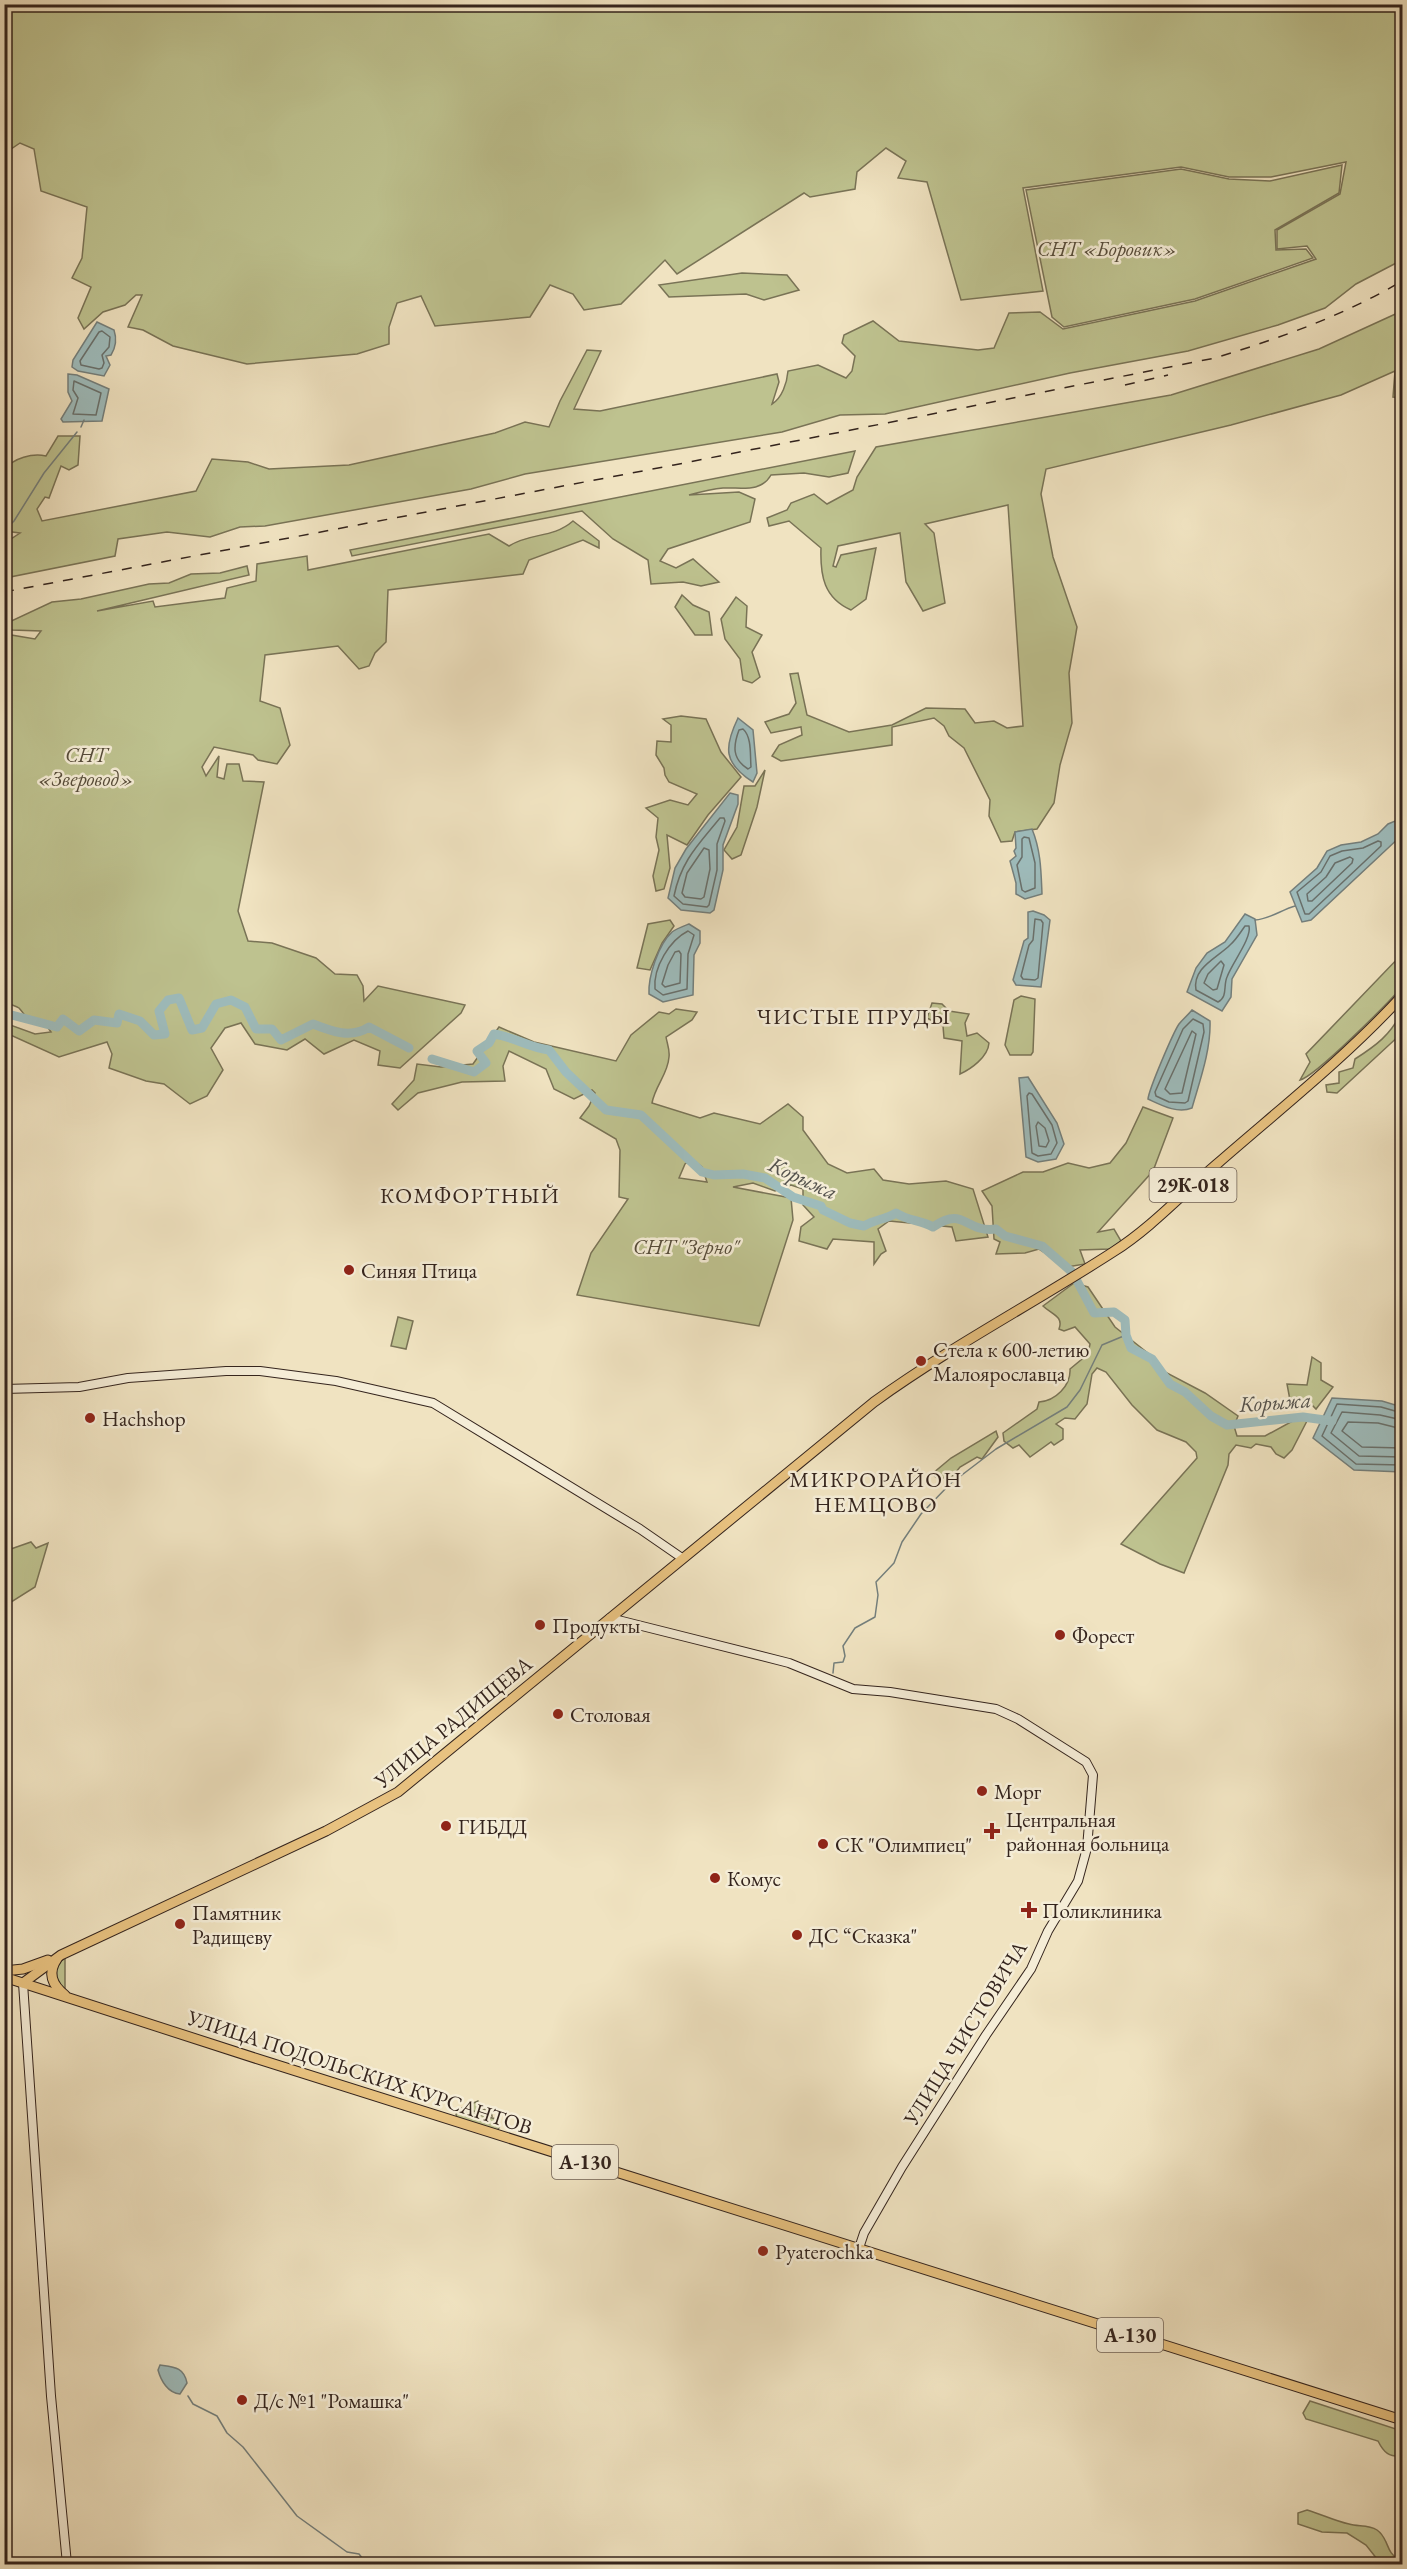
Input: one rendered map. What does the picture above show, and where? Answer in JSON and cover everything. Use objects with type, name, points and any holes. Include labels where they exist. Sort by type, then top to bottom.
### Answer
[{"type":"main road","name":"УЛИЦА РАДИЩЕВА","points":[[23,1983],[61,1955],[326,1831],[390,1798],[424,1773],[682,1558],[900,1383],[1128,1242],[1360,1040],[1402,996]]},
{"type":"main road","points":[[4,1971],[23,1969],[61,1955]]},
{"type":"main road","points":[[61,1955],[53,1964],[51,1976],[59,1990],[72,1999]]},
{"type":"main road","name":"А-130","points":[[4,1977],[23,1983]]},
{"type":"main road","name":"УЛИЦА ПОДОЛЬСКИХ КУРСАНТОВ","points":[[23,1983],[859,2248]]},
{"type":"main road","name":"А-130","points":[[859,2248],[1402,2420]]},
{"type":"street","points":[[4,1389],[79,1387],[128,1378],[226,1371],[260,1371],[301,1375],[396,1393],[433,1403],[640,1529],[682,1558]]},
{"type":"street","name":"УЛИЦА ЧИСТОВИЧА","points":[[610,1618],[789,1663],[853,1689],[890,1692],[996,1709],[1018,1719],[1086,1762],[1093,1775],[1087,1848],[1078,1881],[1048,1931],[1031,1970],[896,2176],[864,2233],[859,2248]]},
{"type":"street","points":[[23,1983],[50,2385],[67,2565]]},
{"type":"green space","points":[[4,5],[1402,5],[1402,260],[1356,284],[1325,308],[1278,325],[1188,351],[1070,373],[885,414],[840,415],[782,432],[525,474],[471,489],[265,526],[240,527],[210,537],[167,532],[118,539],[115,556],[5,578],[5,543],[20,533],[5,531],[5,469],[24,457],[46,456],[58,436],[80,436],[78,465],[69,470],[61,466],[49,498],[45,497],[37,509],[42,521],[196,491],[212,459],[248,462],[269,469],[349,465],[495,433],[525,422],[549,427],[587,350],[601,351],[574,409],[600,411],[777,374],[779,382],[772,404],[783,390],[788,371],[818,365],[846,378],[852,371],[855,356],[842,343],[844,335],[873,321],[899,341],[978,350],[994,348],[1009,313],[1040,312],[1063,329],[1195,301],[1316,259],[1307,246],[1277,249],[1277,230],[1340,194],[1346,162],[1271,177],[1229,177],[1181,167],[1023,188],[1043,291],[961,300],[927,182],[898,178],[906,161],[886,148],[857,172],[855,189],[810,197],[804,193],[677,274],[665,260],[621,304],[584,310],[573,294],[550,285],[530,317],[435,326],[421,296],[397,303],[389,327],[389,344],[357,354],[247,364],[173,346],[143,330],[128,327],[142,295],[136,295],[125,305],[103,312],[84,329],[78,318],[91,287],[72,278],[82,258],[87,207],[41,191],[34,149],[20,143],[5,153]]},
{"type":"green space","name":"СНТ «Боровик»","points":[[1342,165],[1339,193],[1275,230],[1276,250],[1306,249],[1313,258],[1195,299],[1064,327],[1052,317],[1026,190],[1181,169],[1229,179],[1270,181]]},
{"type":"green space","points":[[742,273],[787,275],[799,290],[764,300],[746,294],[669,297],[659,285]]},
{"type":"green space","points":[[1402,311],[1402,398],[1393,397],[1395,371],[1341,395],[1231,425],[1046,469],[1041,494],[1053,557],[1077,627],[1069,673],[1072,723],[1060,765],[1054,803],[1037,829],[1015,832],[1012,841],[1001,842],[989,816],[990,800],[964,748],[949,736],[944,726],[934,718],[892,727],[892,745],[781,761],[772,756],[779,745],[802,735],[801,727],[771,733],[765,722],[789,714],[796,703],[790,674],[798,673],[807,715],[849,732],[892,725],[926,708],[965,709],[975,723],[994,721],[1007,728],[1023,726],[1008,505],[925,524],[934,533],[945,603],[923,611],[906,582],[900,533],[838,546],[833,566],[836,567],[841,555],[876,548],[866,599],[851,610],[842,605],[829,592],[821,568],[821,548],[789,521],[769,526],[767,518],[787,510],[791,503],[814,494],[827,504],[853,490],[857,477],[876,447],[1171,395],[1319,349]]},
{"type":"green space","points":[[855,451],[848,473],[829,477],[804,473],[771,475],[767,481],[756,487],[719,488],[689,495],[739,492],[755,499],[750,522],[668,549],[660,561],[676,568],[693,559],[719,582],[701,586],[683,582],[651,584],[648,560],[613,539],[582,511],[352,556],[350,550]]},
{"type":"green space","name":"СНТ «Зверовод»","points":[[573,521],[599,541],[599,548],[583,540],[529,560],[523,574],[388,590],[386,642],[375,653],[369,666],[359,669],[338,646],[265,655],[260,701],[280,708],[290,745],[277,764],[258,760],[253,755],[214,747],[202,767],[206,776],[219,756],[217,777],[224,779],[227,764],[239,764],[243,781],[264,782],[238,911],[248,941],[272,943],[316,958],[335,974],[357,975],[363,986],[364,1001],[378,986],[465,1005],[461,1013],[400,1068],[378,1065],[380,1051],[354,1040],[324,1054],[305,1039],[287,1050],[255,1044],[241,1023],[225,1028],[211,1048],[223,1070],[207,1096],[190,1104],[164,1084],[146,1081],[109,1068],[112,1054],[107,1042],[59,1057],[6,1033],[5,1023],[35,1034],[51,1032],[44,1022],[31,1022],[19,1008],[5,1001],[11,996],[11,983],[4,985],[5,634],[35,639],[41,631],[12,630],[7,623],[52,602],[81,599],[149,584],[169,583],[191,574],[220,573],[247,566],[249,575],[97,611],[153,601],[155,607],[225,598],[227,588],[256,581],[257,564],[307,556],[308,570],[489,534],[509,546],[525,539],[557,531]]},
{"type":"green space","points":[[682,595],[693,605],[709,612],[712,635],[695,635],[675,607]]},
{"type":"green space","points":[[736,597],[747,606],[746,627],[762,635],[752,652],[760,677],[752,683],[743,680],[740,659],[725,639],[721,619]]},
{"type":"green space","points":[[681,716],[706,719],[721,752],[741,777],[708,815],[687,845],[667,835],[670,868],[664,889],[656,891],[653,876],[659,850],[656,837],[658,818],[646,808],[670,800],[688,805],[697,794],[669,782],[656,755],[657,741],[671,742],[671,725],[663,719]]},
{"type":"green space","points":[[765,770],[757,807],[741,855],[732,859],[724,850],[737,827],[744,786],[755,786]]},
{"type":"green space","points":[[670,920],[674,926],[662,943],[650,970],[637,968],[648,924]]},
{"type":"green space","points":[[1402,954],[1402,987],[1321,1066],[1300,1080],[1310,1062],[1306,1054]]},
{"type":"green space","points":[[1021,996],[1035,999],[1033,1052],[1031,1055],[1010,1055],[1005,1045],[1014,1000]]},
{"type":"green space","points":[[932,1003],[942,1004],[949,1011],[969,1014],[965,1023],[967,1036],[977,1033],[989,1043],[982,1058],[960,1074],[962,1041],[944,1038],[943,1026],[927,1018]]},
{"type":"green space","name":"СНТ \"Зерно\"","points":[[676,1009],[697,1012],[692,1020],[666,1037],[669,1052],[668,1063],[652,1103],[700,1118],[714,1113],[760,1124],[788,1104],[803,1117],[803,1130],[828,1164],[847,1173],[874,1169],[883,1180],[909,1184],[946,1181],[973,1189],[988,1237],[956,1241],[952,1227],[889,1221],[878,1229],[886,1251],[874,1264],[874,1242],[833,1239],[827,1249],[799,1241],[801,1227],[814,1217],[803,1205],[803,1189],[791,1185],[775,1191],[753,1183],[733,1187],[791,1198],[793,1220],[759,1326],[577,1295],[591,1253],[628,1199],[619,1197],[620,1150],[616,1139],[580,1118],[595,1093],[592,1090],[574,1099],[554,1089],[546,1069],[509,1051],[503,1066],[505,1081],[462,1082],[418,1093],[398,1110],[392,1104],[414,1080],[417,1064],[441,1067],[473,1064],[499,1027],[534,1042],[616,1061],[631,1035],[659,1012],[669,1014]],"holes":[[[692,1159],[702,1167],[707,1182],[679,1178],[685,1164]]]},
{"type":"green space","points":[[1402,1012],[1402,1033],[1337,1093],[1327,1092],[1326,1085],[1339,1083],[1339,1072],[1353,1068],[1355,1059],[1382,1039]]},
{"type":"green space","points":[[1143,1107],[1173,1118],[1153,1171],[1098,1232],[1114,1229],[1121,1241],[1110,1249],[1080,1250],[1085,1264],[1067,1267],[1039,1249],[1025,1253],[996,1254],[1000,1242],[994,1239],[992,1206],[982,1191],[1023,1172],[1043,1172],[1068,1163],[1089,1168],[1110,1163],[1126,1143]]},
{"type":"green space","points":[[1074,1283],[1088,1287],[1115,1327],[1149,1354],[1163,1371],[1205,1393],[1238,1416],[1234,1426],[1237,1436],[1265,1436],[1298,1418],[1308,1419],[1292,1450],[1284,1458],[1276,1454],[1271,1447],[1256,1444],[1251,1448],[1236,1445],[1229,1454],[1228,1465],[1184,1573],[1160,1564],[1121,1544],[1197,1458],[1196,1452],[1186,1442],[1157,1430],[1132,1405],[1106,1372],[1097,1368],[1092,1374],[1087,1404],[1075,1419],[1065,1418],[1056,1424],[1063,1429],[1063,1439],[1054,1445],[1051,1442],[1030,1457],[1019,1445],[1013,1448],[1004,1441],[1003,1433],[1037,1409],[1039,1402],[1051,1399],[1061,1392],[1068,1381],[1070,1369],[1088,1354],[1090,1344],[1075,1327],[1064,1331],[1059,1329],[1058,1318],[1043,1306]]},
{"type":"green space","points":[[398,1317],[413,1321],[406,1349],[391,1346]]},
{"type":"green space","points":[[1312,1357],[1321,1363],[1321,1380],[1333,1387],[1316,1409],[1309,1402],[1290,1400],[1287,1384],[1307,1385]]},
{"type":"green space","points":[[996,1431],[998,1437],[982,1459],[977,1457],[960,1467],[951,1478],[937,1478],[932,1474],[951,1458]]},
{"type":"green space","points":[[31,1542],[36,1548],[48,1543],[35,1587],[5,1606],[5,1551]]},
{"type":"green space","points":[[65,1958],[65,1989],[57,1983],[55,1966]]},
{"type":"green space","points":[[478,2101],[483,2110],[490,2108],[492,2116],[462,2108]]},
{"type":"green space","points":[[461,2110],[496,2119],[500,2126],[497,2131],[457,2119],[456,2114]]},
{"type":"green space","points":[[1310,2401],[1402,2431],[1402,2456],[1387,2453],[1378,2441],[1306,2419],[1303,2413]]},
{"type":"green space","points":[[1307,2510],[1344,2523],[1377,2530],[1384,2537],[1391,2553],[1399,2560],[1402,2539],[1402,2564],[1381,2564],[1366,2545],[1347,2533],[1322,2532],[1298,2524],[1298,2513]]},
{"type":"water","points":[[97,322],[114,330],[116,337],[113,352],[106,356],[110,365],[104,376],[78,371],[72,367],[73,360]]},
{"type":"water","points":[[68,374],[77,375],[109,389],[102,421],[63,422],[61,419],[72,401],[68,392]]},
{"type":"water","points":[[738,718],[753,730],[757,773],[753,782],[736,768],[729,754],[730,738]]},
{"type":"water","points":[[730,793],[738,795],[738,804],[723,845],[723,870],[714,910],[710,913],[681,910],[668,898],[675,868],[686,849]]},
{"type":"water","points":[[1395,821],[1402,827],[1402,835],[1311,920],[1302,922],[1290,892],[1317,868],[1327,851],[1341,845],[1361,842],[1378,834],[1388,824]]},
{"type":"water","points":[[1032,829],[1039,853],[1042,894],[1025,899],[1016,894],[1016,883],[1010,861],[1016,856],[1015,832]]},
{"type":"water","points":[[1033,911],[1050,920],[1041,987],[1016,985],[1013,980],[1024,941],[1028,938],[1028,912]]},
{"type":"water","points":[[1245,914],[1255,919],[1257,935],[1232,979],[1231,997],[1222,1011],[1187,992],[1196,968],[1207,953],[1225,942]]},
{"type":"water","points":[[689,924],[700,931],[700,943],[694,955],[693,995],[663,1002],[649,994],[655,961],[662,945],[672,932]]},
{"type":"water","points":[[1192,1010],[1210,1021],[1210,1032],[1207,1054],[1192,1108],[1181,1110],[1148,1099],[1176,1029]]},
{"type":"water","points":[[1028,1077],[1057,1123],[1064,1144],[1056,1159],[1038,1162],[1026,1157],[1019,1078]]},
{"type":"water","points":[[1332,1398],[1382,1401],[1402,1407],[1402,1472],[1354,1470],[1313,1438]]},
{"type":"water","points":[[160,2365],[174,2367],[186,2378],[187,2383],[180,2394],[169,2389],[163,2382],[158,2370]]},
{"type":"waterway","points":[[81,427],[84,420]]},
{"type":"waterway","points":[[4,531],[14,521],[44,473],[77,432]]},
{"type":"waterway","points":[[1255,920],[1295,906]]},
{"type":"waterway","name":"Корыжа","points":[[4,1013],[57,1027],[63,1019],[79,1031],[94,1020],[117,1023],[119,1014],[140,1021],[154,1035],[165,1034],[159,1011],[168,1000],[179,998],[192,1030],[202,1028],[216,1004],[231,1000],[245,1007],[256,1029],[272,1029],[281,1040],[313,1024],[348,1033],[355,1033],[369,1027],[409,1048]]},
{"type":"waterway","name":"Корыжа","points":[[432,1059],[474,1072],[486,1063],[477,1051],[489,1043],[494,1034],[549,1050],[566,1072],[606,1110],[641,1115],[702,1172],[714,1175],[743,1174],[765,1178],[793,1197],[821,1206],[823,1210],[850,1223],[864,1226],[896,1213],[933,1227],[944,1221],[959,1219],[977,1227],[996,1229],[1005,1236],[1042,1246],[1072,1272]]},
{"type":"waterway","name":"Корыжа","points":[[1077,1281],[1094,1313],[1114,1312],[1125,1320],[1126,1335],[1131,1348],[1152,1359],[1170,1384],[1185,1392],[1211,1416],[1227,1425],[1303,1417],[1332,1421]]},
{"type":"waterway","points":[[833,1673],[834,1663],[843,1662],[845,1656],[843,1646],[855,1628],[875,1617],[878,1595],[876,1582],[894,1563],[902,1542],[921,1514],[950,1484],[996,1449],[1067,1407],[1080,1390],[1102,1345],[1126,1335]]},
{"type":"waterway","points":[[188,2396],[193,2404],[217,2416],[227,2433],[243,2447],[297,2516],[347,2552],[359,2554],[367,2564]]},
{"type":"railway","points":[[4,592],[674,465],[1215,358],[1311,325],[1380,294],[1402,281]]},
{"type":"railway","points":[[1125,385],[1168,375]]},
{"type":"place","name":"Синяя Птица","points":[[349,1270]]},
{"type":"place","name":"Стела к 600-летию Малоярославца","points":[[921,1361]]},
{"type":"place","name":"Hachshop","points":[[90,1418]]},
{"type":"place","name":"Продукты","points":[[540,1625]]},
{"type":"place","name":"Форест","points":[[1060,1635]]},
{"type":"place","name":"Столовая","points":[[558,1714]]},
{"type":"place","name":"Морг","points":[[982,1791]]},
{"type":"place","name":"ГИБДД","points":[[446,1826]]},
{"type":"place","name":"Центральная районная больница","points":[[992,1831]]},
{"type":"place","name":"СК \"Олимпиец\"","points":[[823,1844]]},
{"type":"place","name":"Комус","points":[[715,1878]]},
{"type":"place","name":"Поликлиника","points":[[1029,1910]]},
{"type":"place","name":"Памятник Радищеву","points":[[180,1924]]},
{"type":"place","name":"ДС “Сказка\"","points":[[797,1935]]},
{"type":"place","name":"Pyaterochka","points":[[763,2251]]},
{"type":"place","name":"Д/с №1 \"Ромашка\"","points":[[242,2400]]},
{"type":"district","name":"ЧИСТЫЕ ПРУДЫ","points":[[854,1016]]},
{"type":"district","name":"КОМФОРТНЫЙ","points":[[470,1195]]},
{"type":"district","name":"МИКРОРАЙОН НЕМЦОВО","points":[[876,1492]]}]
